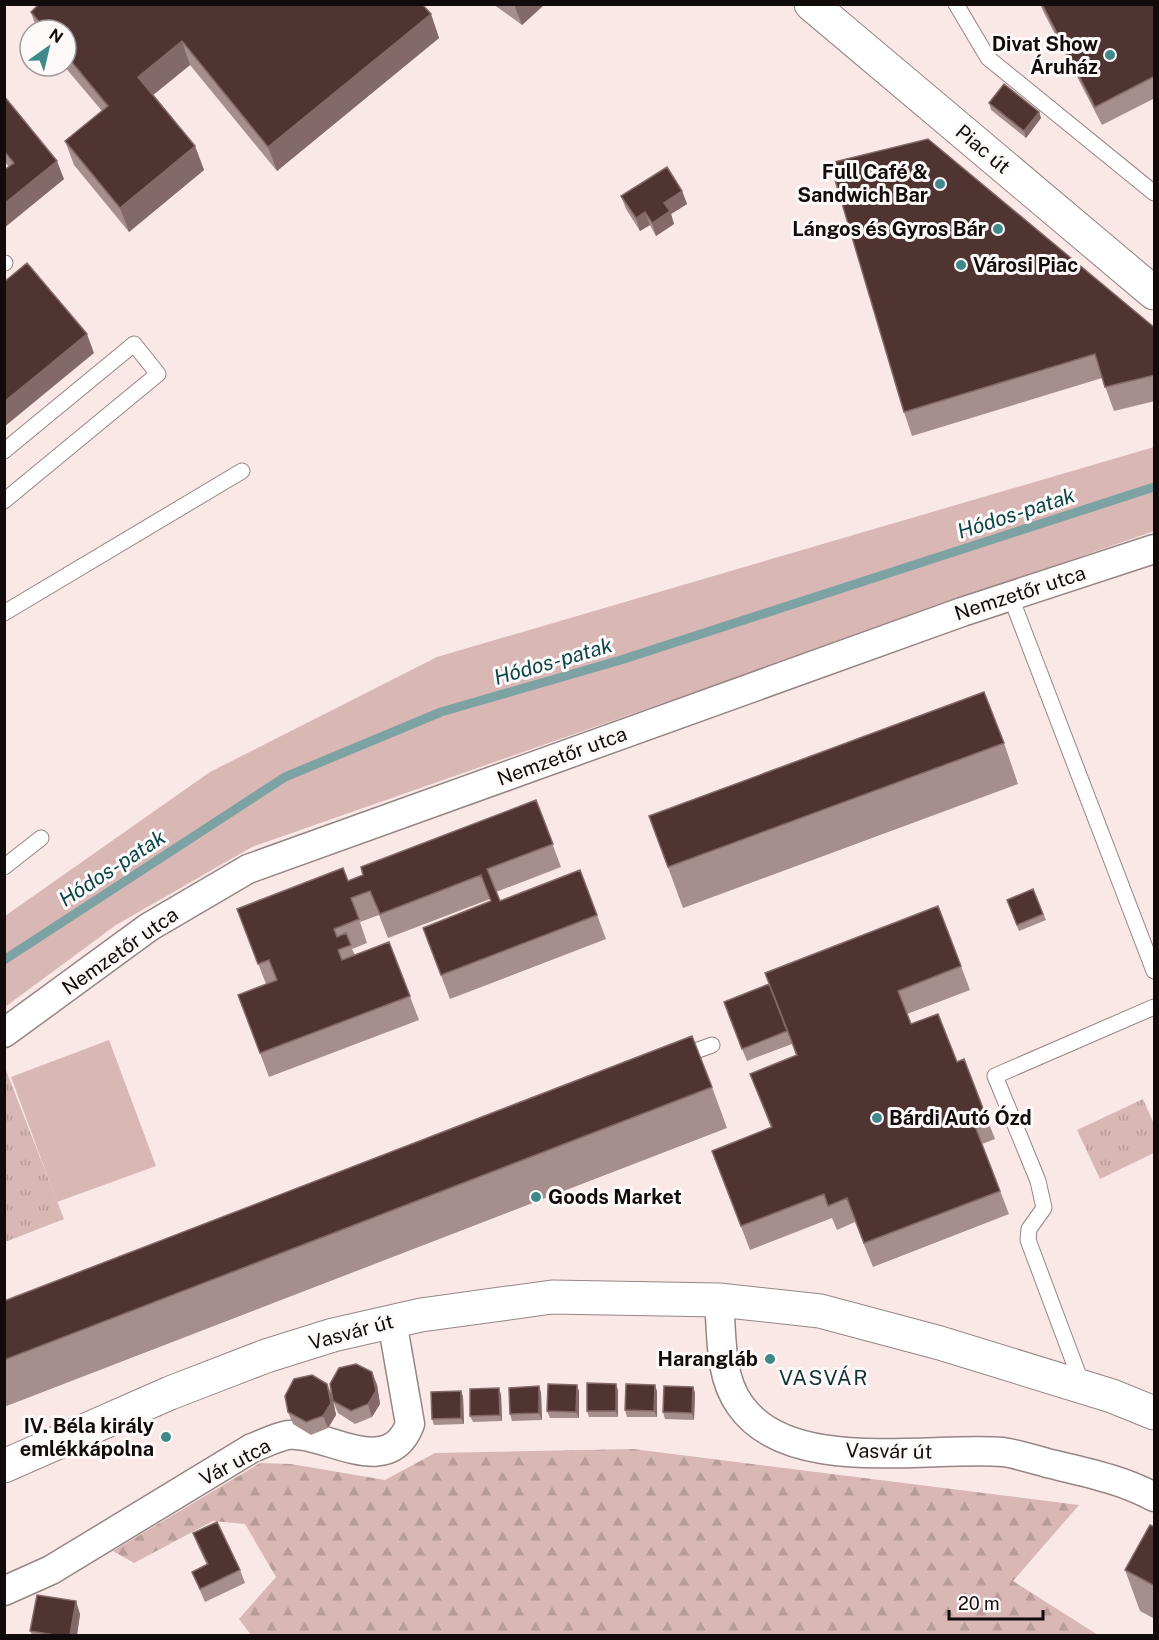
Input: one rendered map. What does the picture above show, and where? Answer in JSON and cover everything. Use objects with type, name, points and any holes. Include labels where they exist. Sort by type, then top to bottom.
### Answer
[{"type":"street","name":"Piac út","points":[[810,4],[1155,293]]},
{"type":"street","name":"Nemzetőr utca","points":[[4,1032],[149,927],[248,869],[1010,595],[1155,549]]},
{"type":"street","name":"Vasvár út","points":[[4,1466],[171,1393],[266,1356],[392,1321],[552,1297],[719,1300],[820,1311],[866,1322],[1083,1388],[1155,1413]]},
{"type":"street","name":"Vasvár út","points":[[719,1300],[725,1369],[730,1388],[740,1406],[757,1424],[780,1438],[841,1452],[1004,1452],[1130,1484],[1155,1497]]},
{"type":"street","name":"Vár utca","points":[[4,1591],[51,1570],[252,1448],[288,1435],[351,1451],[385,1450],[398,1444],[405,1436],[410,1424],[392,1321]]},
{"type":"lane","points":[[956,4],[988,58],[1155,193]]},
{"type":"lane","points":[[4,451],[134,344],[158,374],[4,501]]},
{"type":"lane","points":[[4,613],[242,471]]},
{"type":"lane","points":[[1010,595],[1155,971]]},
{"type":"lane","points":[[4,867],[41,838]]},
{"type":"lane","points":[[1083,1388],[1028,1240],[1029,1229],[1044,1208],[1038,1181],[995,1077],[1155,1007]]},
{"type":"lane","points":[[659,1065],[712,1045]]},
{"type":"green space","points":[[1154,447],[1154,531],[252,847],[116,925],[5,1007],[5,916],[210,772],[437,657]]},
{"type":"green space","points":[[109,1040],[156,1166],[57,1202],[11,1077]]},
{"type":"green space","points":[[4,1065],[64,1219],[5,1242],[4,1242]]},
{"type":"green space","points":[[1143,1099],[1154,1124],[1154,1153],[1100,1179],[1077,1130]]},
{"type":"green space","points":[[633,1449],[1079,1505],[1013,1581],[1098,1635],[251,1635],[239,1619],[276,1577],[245,1524],[213,1521],[134,1563],[113,1551],[260,1463],[291,1464],[385,1480],[435,1453]]},
{"type":"building","points":[[39,4],[422,4],[431,14],[268,147],[182,41],[138,77],[195,146],[120,208],[65,141],[108,106],[78,70],[78,18],[36,18],[31,12]]},
{"type":"building","name":"Divat Show Áruház","points":[[1042,4],[1155,4],[1155,76],[1095,107]]},
{"type":"building","points":[[1004,84],[1039,112],[1024,131],[989,103]]},
{"type":"building","points":[[4,96],[57,161],[4,204],[4,170],[14,163],[4,151]]},
{"type":"building","name":"Városi Piac","points":[[928,139],[1155,328],[1155,375],[1105,387],[1095,354],[904,412],[830,163]]},
{"type":"building","points":[[667,167],[682,191],[664,203],[670,211],[652,223],[645,212],[636,218],[621,196]]},
{"type":"building","points":[[27,263],[87,334],[4,402],[4,282]]},
{"type":"building","points":[[984,692],[1004,743],[668,867],[649,816]]},
{"type":"building","points":[[536,800],[553,844],[487,869],[500,901],[580,870],[597,915],[441,975],[423,928],[491,901],[481,875],[380,914],[370,891],[351,898],[359,919],[334,929],[337,937],[346,933],[351,945],[338,950],[342,960],[389,942],[410,996],[260,1053],[238,995],[277,980],[269,960],[258,964],[237,909],[343,868],[348,881],[363,875],[361,867]]},
{"type":"building","points":[[1033,889],[1043,914],[1017,925],[1007,900]]},
{"type":"building","name":"Bárdi Autó Ózd","points":[[938,906],[961,966],[898,991],[911,1024],[938,1014],[957,1062],[964,1059],[986,1116],[973,1121],[1000,1191],[864,1243],[847,1198],[828,1206],[824,1194],[741,1226],[712,1151],[772,1127],[750,1074],[797,1055],[765,973]]},
{"type":"building","points":[[769,984],[787,1031],[742,1049],[724,1002]]},
{"type":"building","points":[[692,1036],[712,1087],[4,1360],[4,1301]]},
{"type":"building","points":[[356,1364],[372,1372],[376,1391],[368,1404],[351,1411],[333,1401],[330,1384],[339,1368]]},
{"type":"building","points":[[312,1375],[327,1384],[331,1403],[323,1416],[306,1422],[288,1412],[285,1396],[294,1379]]},
{"type":"building","points":[[587,1383],[616,1384],[616,1411],[587,1411]]},
{"type":"building","points":[[548,1384],[577,1385],[576,1412],[547,1411]]},
{"type":"building","points":[[626,1384],[655,1385],[654,1411],[625,1410]]},
{"type":"building","points":[[539,1386],[539,1413],[510,1414],[509,1388]]},
{"type":"building","points":[[664,1386],[693,1387],[692,1413],[663,1412]]},
{"type":"building","points":[[499,1388],[500,1415],[470,1416],[470,1389]]},
{"type":"building","points":[[461,1391],[461,1418],[432,1419],[431,1392]]},
{"type":"building","points":[[217,1522],[240,1570],[200,1589],[192,1572],[208,1564],[193,1533]]},
{"type":"building","points":[[1150,1525],[1155,1527],[1155,1586],[1125,1570]]},
{"type":"building","points":[[37,1595],[76,1601],[70,1635],[30,1631]]},
{"type":"waterway","name":"Hódos-patak","points":[[4,960],[285,777],[441,712],[624,659],[1154,487]]},
{"type":"place","name":"Divat Show Áruház","points":[[1110,55]]},
{"type":"place","name":"Full Café & Sandwich Bar","points":[[940,184]]},
{"type":"place","name":"Lángos és Gyros Bár","points":[[998,229]]},
{"type":"place","name":"Városi Piac","points":[[961,265]]},
{"type":"place","name":"Bárdi Autó Ózd","points":[[877,1118]]},
{"type":"place","name":"Goods Market","points":[[536,1197]]},
{"type":"place","name":"Harangláb","points":[[770,1359]]},
{"type":"place","name":"IV. Béla király emlékkápolna","points":[[166,1437]]},
{"type":"district","name":"VASVÁR","points":[[824,1377]]}]
